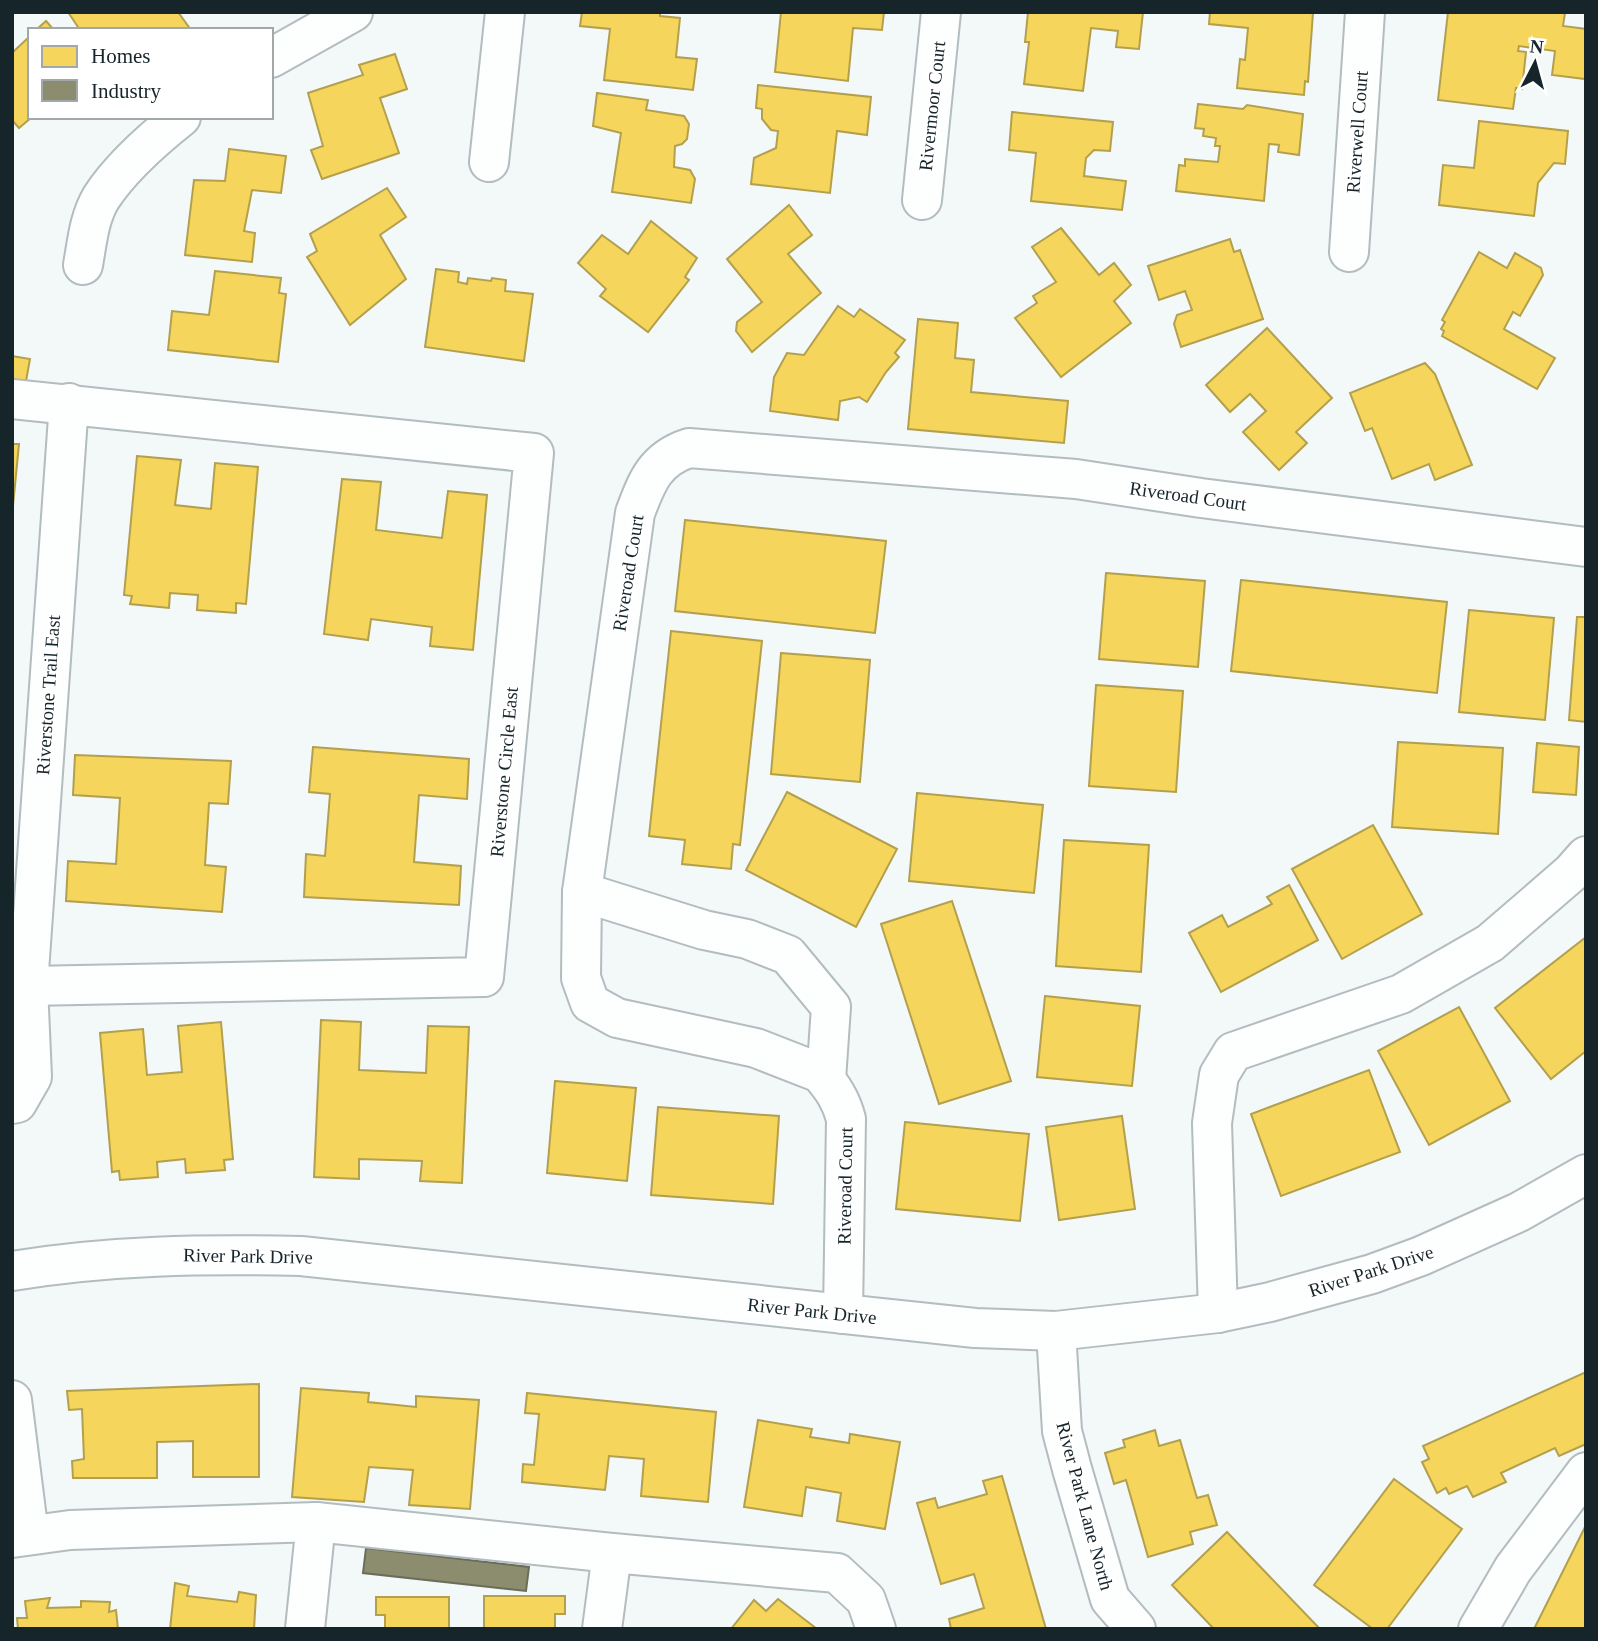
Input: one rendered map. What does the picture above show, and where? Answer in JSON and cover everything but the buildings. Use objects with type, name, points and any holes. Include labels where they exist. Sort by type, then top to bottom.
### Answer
[{"type":"street","points":[[273,57],[353,12]]},
{"type":"street","points":[[489,162],[505,12]]},
{"type":"street","name":"Rivermoor Court","points":[[922,200],[941,12]]},
{"type":"street","name":"Riverwell Court","points":[[1349,252],[1365,12]]},
{"type":"street","points":[[83,265],[89,228],[100,199],[122,172],[179,119]]},
{"type":"street","points":[[12,399],[69,403]]},
{"type":"street","name":"Riverstone Trail East","points":[[28,986],[69,403]]},
{"type":"street","name":"Riverstone Circle East","points":[[28,986],[484,977],[534,453],[69,403]]},
{"type":"street","name":"Riveroad Court","points":[[843,1314],[846,1119],[841,1100],[826,1080],[820,1073],[756,1048],[617,1018],[590,1003],[581,978],[582,892],[635,513],[648,478],[672,454],[690,448],[1076,479],[1586,548]]},
{"type":"street","points":[[1218,1313],[1212,1123],[1220,1076],[1234,1052],[1401,994],[1490,943],[1571,873],[1586,856]]},
{"type":"street","points":[[582,892],[704,930],[747,939],[788,955],[831,1007],[826,1080]]},
{"type":"street","points":[[12,1104],[17,1103],[32,1077],[28,986]]},
{"type":"street","name":"River Park Drive","points":[[12,1271],[73,1261],[192,1254],[302,1256],[975,1328],[1056,1331],[1218,1313],[1321,1289],[1421,1256],[1519,1212],[1586,1174]]},
{"type":"street","name":"River Park Lane North","points":[[1056,1331],[1062,1431],[1072,1469],[1110,1599],[1136,1629]]},
{"type":"street","points":[[12,1400],[21,1537],[70,1530],[316,1522],[837,1573],[866,1600],[876,1629]]},
{"type":"street","points":[[1478,1629],[1513,1569],[1586,1472]]},
{"type":"street","points":[[305,1629],[316,1522]]},
{"type":"street","points":[[602,1629],[612,1553]]}]
